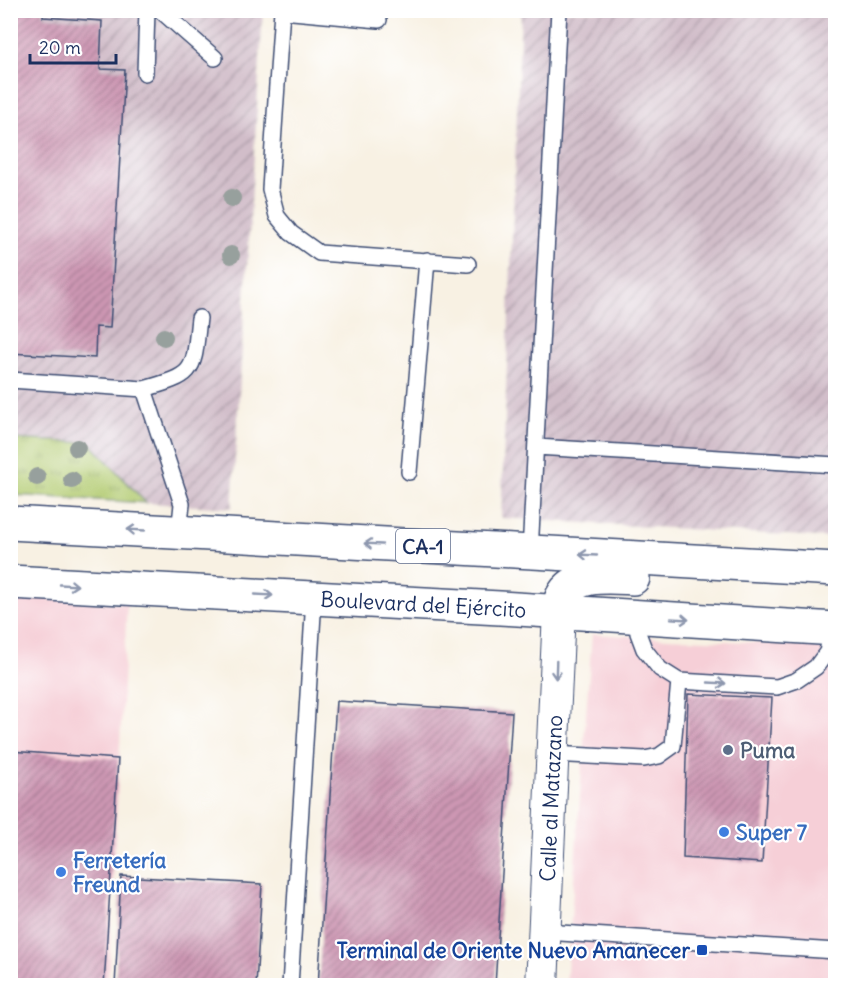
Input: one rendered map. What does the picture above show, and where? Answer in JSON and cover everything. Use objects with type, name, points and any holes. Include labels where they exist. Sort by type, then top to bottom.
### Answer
[{"type":"highway","name":"CA-1","points":[[10,524],[836,569]]},
{"type":"highway","points":[[559,611],[562,597],[575,584],[605,576],[836,590]]},
{"type":"highway","name":"Boulevard del Ejército","points":[[10,582],[559,611],[834,629]]},
{"type":"street","name":"Calle al Matazano","points":[[542,986],[559,611]]},
{"type":"lane","points":[[145,73],[147,10]]},
{"type":"lane","points":[[160,10],[215,58]]},
{"type":"lane","points":[[530,552],[559,10]]},
{"type":"lane","points":[[380,20],[282,11],[270,189],[277,216],[291,233],[319,253],[468,264]]},
{"type":"lane","points":[[409,472],[427,260]]},
{"type":"lane","points":[[10,380],[144,389],[174,381],[186,374],[194,360],[199,318]]},
{"type":"lane","points":[[144,389],[182,504],[179,533]]},
{"type":"lane","points":[[536,447],[836,465]]},
{"type":"lane","points":[[290,986],[314,598]]},
{"type":"lane","points":[[636,616],[638,633],[644,649],[660,669],[679,681],[777,687],[797,680],[816,667],[827,652],[834,629]]},
{"type":"lane","points":[[553,754],[644,759],[659,756],[673,747],[679,681]]},
{"type":"lane","points":[[544,932],[836,951]]},
{"type":"shaded area","points":[[10,11],[263,11],[232,508],[11,495]]},
{"type":"shaded area","points":[[521,11],[835,11],[835,538],[501,518]]},
{"type":"shaded area","points":[[10,597],[127,604],[108,985],[11,985]]},
{"type":"shaded area","points":[[592,634],[835,647],[835,985],[566,986]]},
{"type":"green space","points":[[11,439],[90,443],[146,503],[11,495]]},
{"type":"building","points":[[10,10],[43,10],[43,17],[102,21],[100,69],[125,70],[110,328],[96,327],[95,358],[10,353]]},
{"type":"building","name":"Puma","points":[[688,694],[772,698],[762,863],[683,858]]},
{"type":"building","points":[[336,701],[512,712],[495,986],[318,986]]},
{"type":"building","name":"Ferretería Freund","points":[[10,751],[118,759],[104,986],[10,986]]},
{"type":"building","points":[[121,876],[262,884],[256,986],[115,986]]},
{"type":"place","name":"Puma","points":[[728,750]]},
{"type":"place","name":"Super 7","points":[[724,832]]},
{"type":"place","name":"Ferretería Freund","points":[[61,872]]},
{"type":"place","name":"Terminal de Oriente Nuevo Amanecer","points":[[702,950]]}]
